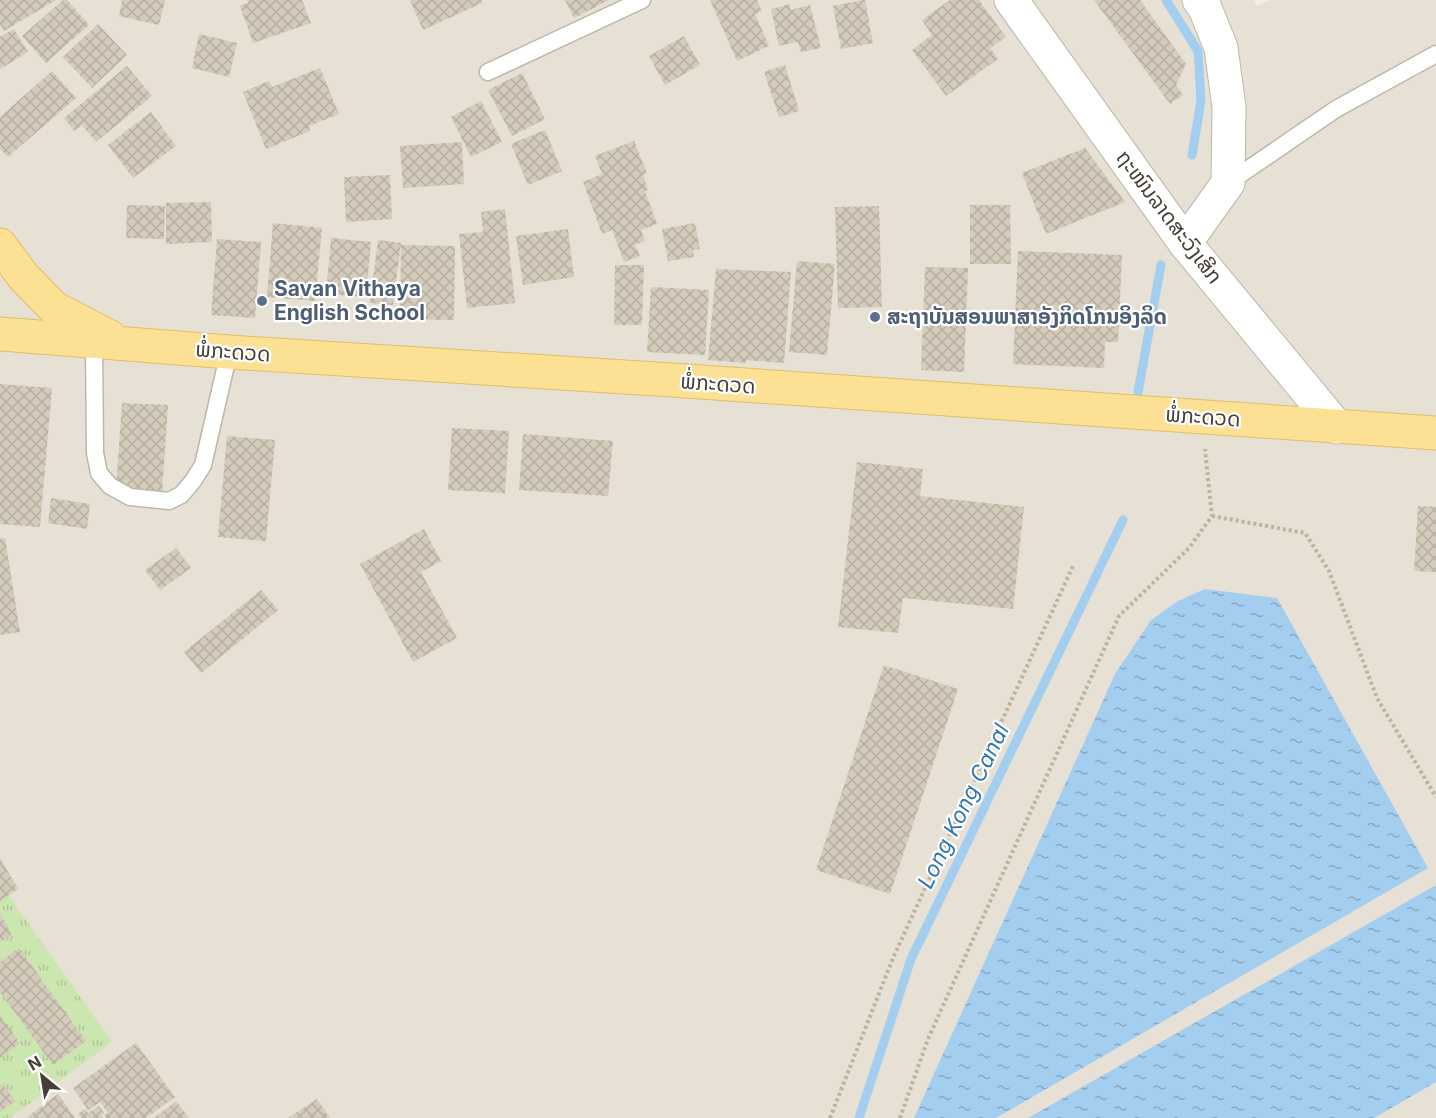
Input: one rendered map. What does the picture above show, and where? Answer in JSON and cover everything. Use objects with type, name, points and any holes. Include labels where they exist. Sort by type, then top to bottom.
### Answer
[{"type":"main road","points":[[0,245],[23,276],[54,308],[108,342]]},
{"type":"main road","name":"ພໍ່ກະດວດ","points":[[0,334],[229,352],[1436,433]]},
{"type":"street","name":"ຖະໜົນລາດສະວົງເສິກ","points":[[1011,0],[1185,243],[1337,427]]},
{"type":"street","points":[[1185,243],[1228,183],[1230,107],[1221,48],[1205,8],[1199,0]]},
{"type":"lane","points":[[488,72],[642,0]]},
{"type":"lane","points":[[1228,183],[1336,109],[1436,54]]},
{"type":"lane","points":[[108,342],[95,453],[99,472],[110,486],[130,497],[169,501],[181,495],[203,465],[229,352]]},
{"type":"path","points":[[900,1118],[928,1039],[1119,616],[1189,548],[1212,516],[1202,417]]},
{"type":"path","points":[[1212,516],[1305,533],[1329,571],[1377,698],[1436,797]]},
{"type":"path","points":[[830,1118],[892,958],[1073,566]]},
{"type":"shaded area","points":[[0,0],[1253,0],[1257,6],[1270,0],[1436,0],[1436,1118],[0,1118]]},
{"type":"green space","points":[[0,858],[18,889],[9,896],[112,1042],[10,1118],[0,1118]]},
{"type":"water","points":[[1205,589],[1277,598],[1428,868],[996,1118],[914,1118],[1115,674],[1151,620],[1178,601]]},
{"type":"water","points":[[1436,885],[1436,1082],[1374,1118],[1028,1118]]},
{"type":"building","points":[[0,0],[56,0],[4,31],[0,24]]},
{"type":"building","points":[[63,0],[67,0],[89,25],[46,63],[22,36]]},
{"type":"building","points":[[122,0],[165,0],[159,25],[119,16]]},
{"type":"building","points":[[247,0],[302,0],[311,23],[253,43],[240,6],[248,3]]},
{"type":"building","points":[[410,0],[481,0],[482,3],[423,30]]},
{"type":"building","points":[[565,0],[609,0],[574,18]]},
{"type":"building","points":[[710,0],[757,0],[762,11],[755,14],[769,46],[737,61]]},
{"type":"building","points":[[865,0],[873,43],[841,49],[833,6]]},
{"type":"building","points":[[950,0],[979,0],[1006,37],[990,48],[998,59],[946,96],[912,50],[932,35],[922,20]]},
{"type":"building","points":[[1094,0],[1140,0],[1186,64],[1176,85],[1183,95],[1170,104]]},
{"type":"building","points":[[790,4],[791,10],[810,5],[821,48],[801,52],[798,42],[779,46],[771,9]]},
{"type":"building","points":[[98,24],[127,55],[92,88],[63,57]]},
{"type":"building","points":[[14,29],[28,52],[0,69],[0,37]]},
{"type":"building","points":[[199,34],[237,43],[229,77],[192,68]]},
{"type":"building","points":[[684,36],[700,65],[665,85],[649,56]]},
{"type":"building","points":[[785,65],[799,111],[779,117],[764,72]]},
{"type":"building","points":[[127,66],[152,96],[96,142],[82,125],[74,131],[64,118]]},
{"type":"building","points":[[320,68],[339,114],[309,126],[310,131],[266,149],[243,92],[269,81],[272,87]]},
{"type":"building","points":[[52,71],[76,98],[8,157],[0,149],[0,117]]},
{"type":"building","points":[[522,73],[545,119],[512,136],[488,90]]},
{"type":"building","points":[[481,101],[502,142],[471,157],[451,117]]},
{"type":"building","points":[[151,112],[176,146],[133,178],[108,145]]},
{"type":"building","points":[[545,130],[562,171],[528,185],[511,144]]},
{"type":"building","points":[[634,141],[647,173],[643,175],[648,190],[645,191],[657,224],[641,230],[645,241],[635,245],[640,256],[624,262],[612,230],[602,234],[583,182],[602,174],[595,156]]},
{"type":"building","points":[[462,142],[464,184],[403,188],[400,146]]},
{"type":"building","points":[[1085,148],[1125,202],[1046,234],[1022,173]]},
{"type":"building","points":[[390,175],[392,219],[346,222],[344,177]]},
{"type":"building","points":[[211,202],[212,242],[166,244],[166,203]]},
{"type":"building","points":[[127,205],[165,206],[164,239],[126,238]]},
{"type":"building","points":[[970,205],[1010,205],[1011,264],[970,264]]},
{"type":"building","points":[[879,206],[882,307],[838,308],[835,207]]},
{"type":"building","points":[[505,209],[515,303],[467,308],[459,234],[483,232],[481,212]]},
{"type":"building","points":[[273,223],[322,228],[315,301],[267,297]]},
{"type":"building","points":[[695,223],[700,249],[693,250],[694,257],[668,261],[662,229]]},
{"type":"building","points":[[568,229],[574,277],[523,285],[516,236]]},
{"type":"building","points":[[331,238],[371,242],[366,297],[326,294]]},
{"type":"building","points":[[217,239],[261,242],[255,318],[211,315]]},
{"type":"building","points":[[378,240],[401,243],[393,305],[370,303]]},
{"type":"building","points":[[401,245],[455,246],[454,320],[400,319]]},
{"type":"building","points":[[1018,251],[1122,255],[1118,342],[1105,342],[1104,368],[1013,364]]},
{"type":"building","points":[[797,261],[835,264],[827,355],[789,352]]},
{"type":"building","points":[[615,265],[644,265],[642,325],[614,325]]},
{"type":"building","points":[[925,267],[968,268],[964,372],[921,370]]},
{"type":"building","points":[[716,269],[791,272],[784,363],[708,360]]},
{"type":"building","points":[[651,287],[709,290],[705,355],[647,352]]},
{"type":"building","points":[[0,384],[52,388],[40,527],[0,524]]},
{"type":"building","points":[[122,403],[168,405],[162,492],[116,489]]},
{"type":"building","points":[[452,428],[509,431],[505,493],[448,490]]},
{"type":"building","points":[[523,434],[613,441],[608,496],[519,490]]},
{"type":"building","points":[[227,436],[275,440],[266,541],[218,537]]},
{"type":"building","points":[[857,462],[923,469],[920,496],[1024,507],[1013,609],[903,598],[898,633],[838,627]]},
{"type":"building","points":[[51,498],[90,504],[87,529],[48,523]]},
{"type":"building","points":[[1418,506],[1436,507],[1436,572],[1414,571]]},
{"type":"building","points":[[424,529],[441,561],[421,572],[457,638],[413,662],[360,564]]},
{"type":"building","points":[[5,538],[20,632],[0,635],[0,539]]},
{"type":"building","points":[[176,548],[191,568],[160,590],[145,570]]},
{"type":"building","points":[[261,590],[278,610],[201,673],[184,652]]},
{"type":"building","points":[[884,665],[958,689],[890,894],[816,870]]},
{"type":"building","points":[[0,858],[18,889],[0,901]]},
{"type":"building","points":[[0,914],[12,934],[0,942]]},
{"type":"building","points":[[19,948],[86,1041],[53,1065],[0,992],[0,962]]},
{"type":"building","points":[[0,1015],[20,1043],[0,1058]]},
{"type":"building","points":[[136,1043],[175,1097],[146,1118],[106,1118],[104,1115],[108,1113],[100,1102],[88,1110],[73,1088]]},
{"type":"building","points":[[3,1084],[15,1101],[0,1112],[0,1086]]},
{"type":"building","points":[[58,1094],[75,1118],[26,1118]]},
{"type":"building","points":[[317,1099],[330,1118],[288,1118]]},
{"type":"building","points":[[176,1101],[189,1118],[154,1118]]},
{"type":"building","points":[[99,1106],[104,1113],[101,1115],[103,1118],[81,1118],[78,1114],[85,1109],[88,1113]]},
{"type":"waterway","name":"Long Kong Canal","points":[[1166,0],[1198,51],[1201,101],[1192,155]]},
{"type":"waterway","name":"Long Kong Canal","points":[[1138,392],[1161,265]]},
{"type":"waterway","name":"Long Kong Canal","points":[[859,1118],[911,959],[1123,520]]},
{"type":"place","name":"Savan Vithaya English School","points":[[262,301]]},
{"type":"place","name":"ສະຖາບັນສອນພາສາອັງກິດໂກນອິງລິດ","points":[[875,317]]}]
